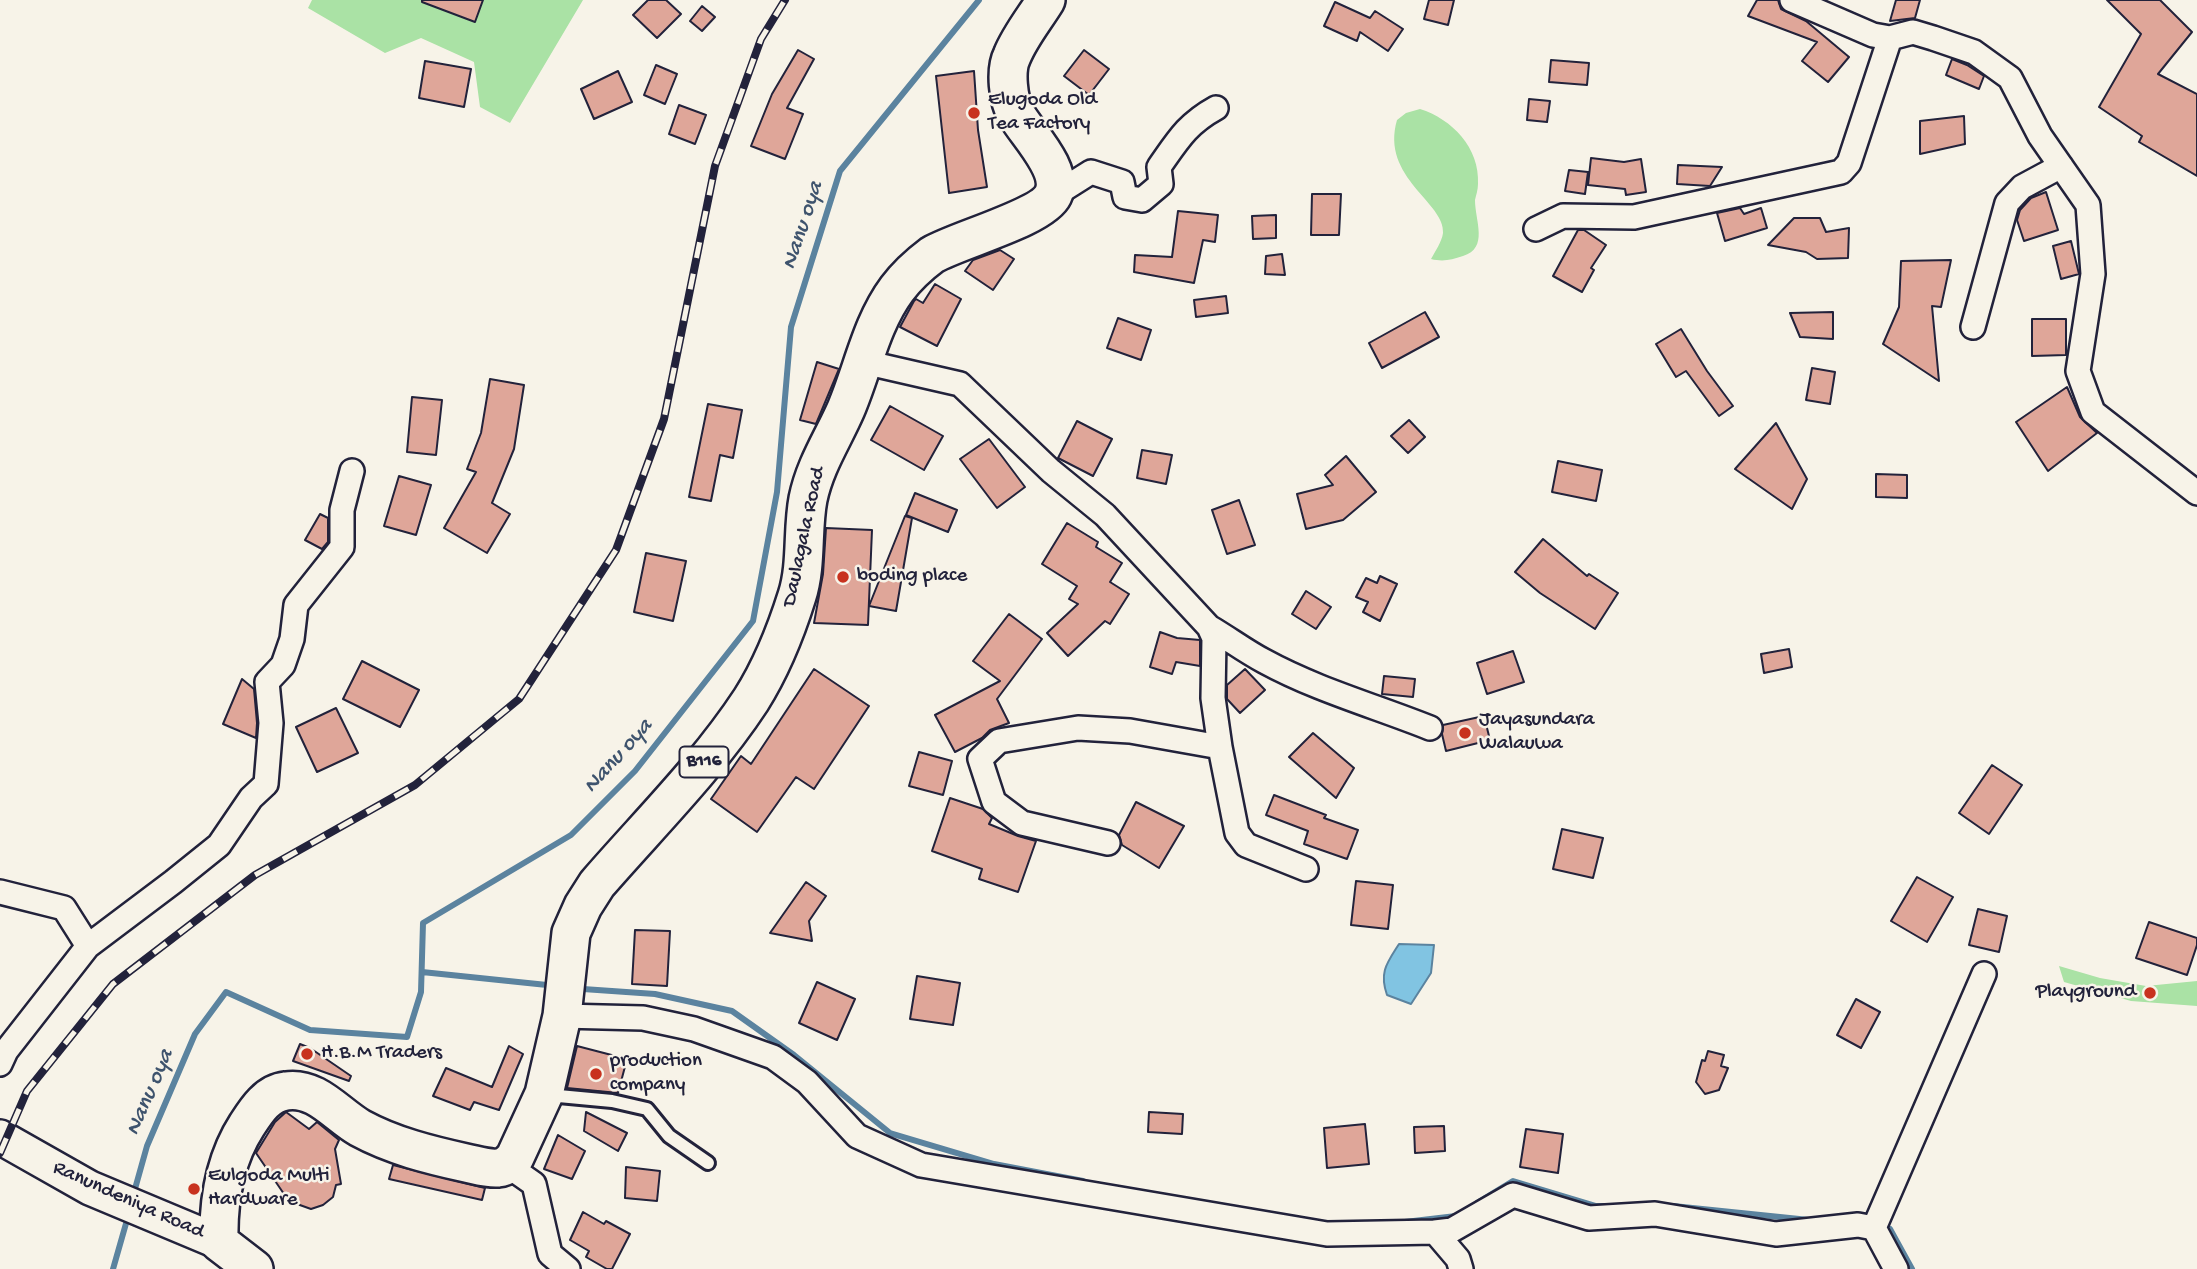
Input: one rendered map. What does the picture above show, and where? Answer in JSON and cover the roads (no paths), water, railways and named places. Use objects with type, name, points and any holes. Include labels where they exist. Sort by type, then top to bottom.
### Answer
[{"type":"main road","points":[[1046,0],[1011,57],[1009,83],[1014,111],[1043,152],[1054,173],[1052,196]]},
{"type":"main road","name":"Daulagala Road","points":[[508,1165],[515,1157],[544,1094],[562,1016],[571,933],[583,906],[597,884],[709,756],[751,699],[773,657],[798,594],[808,499],[817,466],[846,410],[879,319],[897,288],[933,255],[1025,215],[1043,205],[1052,196]]},
{"type":"main road","points":[[254,1269],[222,1256],[219,1214],[229,1163],[239,1137],[270,1097],[286,1091],[303,1092],[321,1099],[360,1128],[400,1146],[491,1168],[508,1165]]},
{"type":"main road","name":"Ranundeniya Road","points":[[0,1137],[90,1188],[222,1256]]},
{"type":"street","points":[[1791,0],[1873,35],[1890,38],[1913,32],[1973,52],[2010,78],[2040,136],[2088,205],[2093,274],[2078,371],[2093,412],[2197,494]]},
{"type":"street","points":[[1536,229],[1563,216],[1634,217],[1841,172],[1849,163],[1890,38]]},
{"type":"street","points":[[1052,196],[1091,172],[1122,182],[1125,197],[1142,200],[1161,184],[1159,167],[1175,144],[1195,120],[1216,108]]},
{"type":"street","points":[[1973,327],[2007,203],[2022,187],[2061,166]]},
{"type":"street","points":[[863,362],[960,384],[1051,471],[1105,515],[1209,627],[1264,661],[1295,676],[1430,728]]},
{"type":"street","points":[[0,1064],[6,1051],[88,946],[219,845],[251,798],[266,784],[271,723],[267,682],[283,665],[292,639],[296,605],[342,547],[342,510],[352,471]]},
{"type":"street","points":[[1209,627],[1214,638],[1213,698],[1237,833],[1246,845],[1306,869]]},
{"type":"street","points":[[1108,843],[1022,823],[994,802],[980,759],[999,741],[1078,728],[1130,731],[1220,747]]},
{"type":"street","points":[[0,892],[64,908],[88,946]]},
{"type":"street","points":[[1874,1228],[1984,974]]},
{"type":"street","points":[[562,1016],[643,1018],[694,1030],[773,1057],[807,1082],[857,1136],[921,1166],[1326,1234],[1452,1230],[1513,1195],[1589,1218],[1655,1214],[1776,1234],[1858,1224],[1874,1228],[1896,1269]]},
{"type":"street","points":[[508,1165],[534,1184],[550,1254],[568,1269]]},
{"type":"street","points":[[1435,1232],[1458,1259],[1461,1269]]},
{"type":"lane","points":[[544,1094],[612,1101],[647,1109],[669,1136],[708,1163]]},
{"type":"water","points":[[1399,944],[1434,945],[1431,973],[1411,1004],[1387,995],[1385,987],[1384,974]]},
{"type":"waterway","name":"Nanu oya","points":[[133,1196],[147,1146],[195,1034],[226,992],[310,1030],[407,1037],[421,992],[423,923],[571,835],[635,771],[753,621],[777,492],[791,327],[840,171],[979,0]]},
{"type":"waterway","points":[[422,972],[547,985]]},
{"type":"waterway","points":[[583,989],[655,994],[732,1011],[794,1055],[890,1133],[994,1164],[1083,1181]]},
{"type":"waterway","points":[[1477,1203],[1513,1181],[1603,1206]]},
{"type":"waterway","points":[[1673,1206],[1809,1220]]},
{"type":"waterway","name":"Nanu oya","points":[[113,1269],[129,1213]]},
{"type":"waterway","points":[[1405,1222],[1456,1216]]},
{"type":"waterway","points":[[1890,1229],[1912,1269]]},
{"type":"railway","points":[[0,1153],[27,1091],[113,984],[255,875],[415,785],[519,699],[616,550],[664,419],[715,166],[761,39],[785,0]]},
{"type":"place","name":"Elugoda Old Tea Factory","points":[[974,113]]},
{"type":"place","name":"boding place","points":[[843,577]]},
{"type":"place","name":"Jayasundara Walauwa","points":[[1465,733]]},
{"type":"place","name":"Playground","points":[[2150,993]]},
{"type":"place","name":"H.B.M Traders","points":[[307,1054]]},
{"type":"place","name":"production company","points":[[596,1074]]},
{"type":"place","name":"Eulgoda Multi Hardware","points":[[194,1189]]}]
